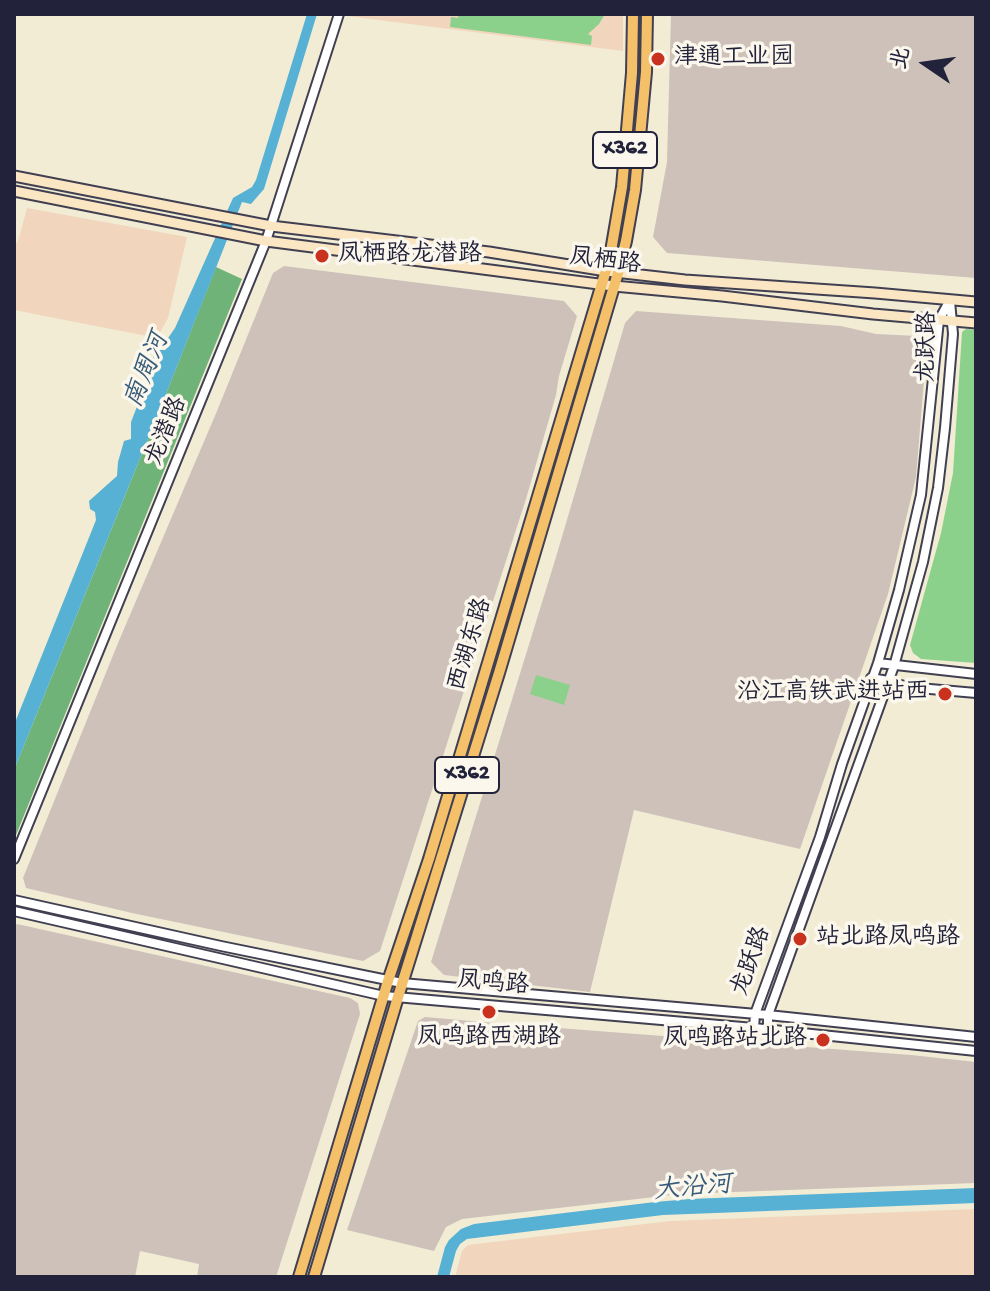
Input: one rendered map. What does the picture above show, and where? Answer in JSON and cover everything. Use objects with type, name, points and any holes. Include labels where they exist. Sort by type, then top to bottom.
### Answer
[{"type":"main road","name":"西湖东路","points":[[299,1277],[606,271],[622,187],[632,73],[633,14]]},
{"type":"main road","name":"西湖东路","points":[[314,1277],[618,273],[635,190],[646,72],[647,14]]},
{"type":"main road","name":"凤栖路","points":[[14,176],[271,226],[489,252],[618,273],[976,302]]},
{"type":"main road","name":"凤栖路","points":[[14,191],[266,241],[614,286],[976,323]]},
{"type":"street","name":"龙潜路","points":[[14,859],[266,241],[339,14]]},
{"type":"street","name":"龙跃路","points":[[754,1028],[755,1014],[820,837],[899,590],[921,495],[939,320],[950,300]]},
{"type":"street","name":"龙跃路","points":[[768,1029],[768,1015],[894,666],[923,562],[938,488],[945,428],[953,321],[950,300]]},
{"type":"street","points":[[878,663],[976,674]]},
{"type":"street","points":[[871,678],[907,687],[976,693]]},
{"type":"street","name":"凤鸣路","points":[[14,900],[402,983],[768,1015],[976,1037]]},
{"type":"street","name":"凤鸣路","points":[[14,911],[384,996],[768,1029],[976,1051]]},
{"type":"shaded area","points":[[623,14],[623,51],[347,16]]},
{"type":"shaded area","points":[[671,14],[976,14],[976,278],[667,253],[653,237],[667,162]]},
{"type":"shaded area","points":[[27,208],[187,237],[168,318],[157,338],[14,310],[14,248]]},
{"type":"shaded area","points":[[284,266],[564,301],[577,316],[526,499],[380,951],[363,961],[26,888],[23,878],[273,273]]},
{"type":"shaded area","points":[[636,311],[841,326],[876,334],[918,336],[927,344],[916,477],[888,594],[800,849],[634,810],[590,992],[444,975],[431,962],[625,323]]},
{"type":"shaded area","points":[[17,924],[350,998],[358,1003],[360,1014],[276,1277],[197,1277],[199,1264],[140,1251],[135,1277],[14,1277],[14,926]]},
{"type":"shaded area","points":[[425,1017],[976,1062],[976,1183],[681,1194],[462,1219],[446,1227],[434,1251],[347,1230],[418,1021]]},
{"type":"shaded area","points":[[976,1209],[976,1277],[455,1277],[462,1251],[468,1245],[670,1221]]},
{"type":"green space","points":[[456,14],[605,14],[588,34],[592,36],[591,45],[450,27],[451,17],[459,18]]},
{"type":"green space","points":[[216,267],[242,279],[14,840],[14,770]]},
{"type":"green space","points":[[966,329],[976,330],[976,663],[921,659],[913,653],[910,645],[941,533],[953,473],[962,332]]},
{"type":"green space","points":[[536,675],[570,685],[564,705],[530,694]]},
{"type":"water","name":"南周河","points":[[307,14],[317,14],[264,189],[251,204],[242,202],[14,770],[14,725],[96,520],[89,501],[117,476],[124,441],[131,439],[131,422],[154,355],[168,347],[166,341],[175,328],[233,198],[252,187],[256,180]]},
{"type":"water","points":[[976,1188],[976,1203],[663,1215],[467,1239],[456,1251],[449,1277],[437,1277],[449,1240],[461,1229],[474,1224],[690,1199]]},
{"type":"place","name":"津通工业园","points":[[658,59]]},
{"type":"place","name":"凤栖路龙潜路","points":[[322,256]]},
{"type":"place","name":"沿江高铁武进站西","points":[[945,694]]},
{"type":"place","name":"站北路凤鸣路","points":[[800,939]]},
{"type":"place","name":"凤鸣路西湖路","points":[[489,1012]]},
{"type":"place","name":"凤鸣路站北路","points":[[823,1040]]},
{"type":"water label","name":"大沿河","points":[[693,1190]]}]
